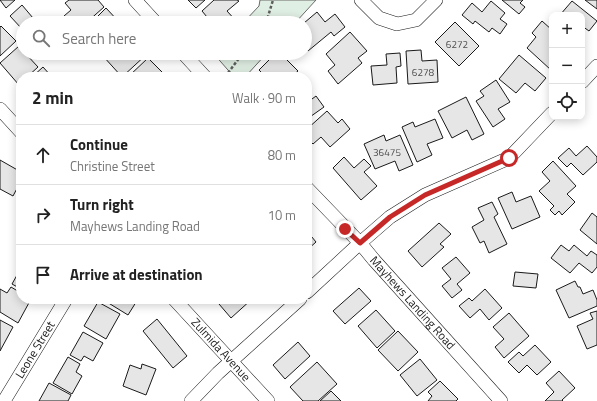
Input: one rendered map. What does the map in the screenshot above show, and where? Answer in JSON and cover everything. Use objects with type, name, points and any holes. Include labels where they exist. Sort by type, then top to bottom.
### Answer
[{"type":"street","points":[[135,0],[150,16]]},
{"type":"street","points":[[362,0],[379,18],[397,24],[416,20],[436,0]]},
{"type":"street","points":[[189,60],[200,72]]},
{"type":"street","points":[[585,79],[597,66]]},
{"type":"street","points":[[0,109],[16,127]]},
{"type":"street","points":[[312,287],[390,217],[425,195],[509,158],[549,116]]},
{"type":"street","name":"Mayhews Landing Road","points":[[312,193],[360,243],[501,401]]},
{"type":"street","name":"Leone Street","points":[[4,401],[63,304]]},
{"type":"street","name":"Zulmida Avenue","points":[[179,304],[268,401]]},
{"type":"street","points":[[191,401],[218,373],[295,304]]},
{"type":"path","points":[[268,16],[273,0]]},
{"type":"path","points":[[229,72],[238,60]]},
{"type":"green space","points":[[260,0],[316,0],[301,16],[250,16],[259,6]]},
{"type":"green space","points":[[219,60],[261,60],[250,72],[230,72]]},
{"type":"building","points":[[0,0],[15,0],[6,8]]},
{"type":"building","points":[[69,0],[98,0],[104,7],[94,16],[64,16],[71,10],[65,3]]},
{"type":"building","points":[[188,0],[205,0],[196,8]]},
{"type":"building","points":[[214,0],[239,1],[227,11],[232,16],[206,16],[202,11]]},
{"type":"building","points":[[502,0],[523,0],[520,3],[525,7],[519,14]]},
{"type":"building","points":[[585,0],[597,0],[597,9]]},
{"type":"building","points":[[491,1],[505,13],[500,19],[507,24],[500,34],[492,28],[489,32],[475,21],[473,24],[462,15],[472,3],[482,12]]},
{"type":"building","points":[[572,1],[597,21],[589,31],[585,28],[585,12],[563,12]]},
{"type":"building","points":[[22,5],[31,16],[16,16],[16,22],[10,16]]},
{"type":"building","points":[[106,8],[113,16],[98,16]]},
{"type":"building","points":[[317,12],[325,22],[335,14],[345,27],[334,36],[331,32],[312,48],[312,16]]},
{"type":"building","points":[[542,21],[549,27],[549,68],[527,48],[536,37],[532,33]]},
{"type":"building","points":[[455,22],[479,46],[459,66],[435,42]]},
{"type":"building","points":[[1,26],[16,41],[0,56],[0,27]]},
{"type":"building","points":[[350,32],[367,51],[358,58],[362,63],[338,84],[328,71],[335,65],[326,54]]},
{"type":"building","points":[[16,49],[16,60],[32,60],[38,67],[32,72],[16,72],[16,82],[0,63]]},
{"type":"building","points":[[421,50],[422,61],[437,60],[438,82],[408,84],[406,51]]},
{"type":"building","points":[[400,53],[401,66],[396,67],[397,83],[373,85],[371,66],[387,65],[386,54]]},
{"type":"building","points":[[519,55],[546,78],[535,91],[525,83],[516,93],[499,79]]},
{"type":"building","points":[[107,60],[140,60],[127,72],[117,72]]},
{"type":"building","points":[[146,60],[150,60],[162,72],[133,72]]},
{"type":"building","points":[[269,60],[287,60],[298,71],[261,72],[259,70]]},
{"type":"building","points":[[43,67],[48,72],[38,72]]},
{"type":"building","points":[[496,80],[510,102],[498,109],[505,119],[493,127],[476,101],[484,96],[480,91]]},
{"type":"building","points":[[316,96],[324,107],[312,115],[312,99]]},
{"type":"building","points":[[466,97],[484,134],[472,140],[467,130],[452,138],[438,111]]},
{"type":"building","points":[[327,111],[338,123],[342,119],[350,129],[330,147],[321,137],[313,144],[312,143],[312,124]]},
{"type":"building","points":[[435,119],[443,138],[427,144],[432,155],[417,162],[402,127],[413,122],[415,127]]},
{"type":"building","points":[[384,135],[386,141],[400,135],[413,165],[399,171],[395,161],[375,169],[364,144]]},
{"type":"building","points":[[587,146],[597,157],[597,162],[583,175],[571,163],[567,167],[558,158],[569,148],[576,156]]},
{"type":"building","points":[[344,157],[354,168],[364,159],[371,166],[364,172],[377,186],[361,200],[333,168]]},
{"type":"building","points":[[0,160],[16,169],[16,190],[13,196],[0,189]]},
{"type":"building","points":[[553,161],[576,186],[567,194],[575,202],[562,215],[559,211],[555,215],[550,210],[554,206],[539,191],[550,181],[542,172]]},
{"type":"building","points":[[512,192],[516,202],[531,196],[540,217],[512,229],[498,198]]},
{"type":"building","points":[[492,202],[498,214],[494,217],[507,244],[489,253],[484,241],[480,243],[472,227],[484,220],[478,208]]},
{"type":"building","points":[[592,213],[597,217],[597,244],[580,230]]},
{"type":"building","points":[[439,223],[451,234],[440,244],[444,247],[422,267],[408,251]]},
{"type":"building","points":[[312,237],[316,242],[312,246]]},
{"type":"building","points":[[561,245],[569,251],[574,245],[587,256],[591,251],[597,255],[597,267],[592,273],[579,263],[570,273],[551,258]]},
{"type":"building","points":[[456,257],[470,273],[457,284],[462,290],[452,298],[442,286],[451,279],[442,268]]},
{"type":"building","points":[[515,272],[538,274],[536,288],[513,286]]},
{"type":"building","points":[[16,277],[16,286],[12,284]]},
{"type":"building","points":[[575,281],[583,294],[593,290],[597,300],[597,306],[569,318],[556,290]]},
{"type":"building","points":[[11,287],[16,290],[16,304],[28,304],[18,323],[0,312],[0,289],[7,293]]},
{"type":"building","points":[[359,288],[371,301],[345,324],[333,311]]},
{"type":"building","points":[[485,289],[502,308],[489,320],[480,309],[470,318],[459,306],[469,298],[472,301]]},
{"type":"building","points":[[97,304],[102,304],[120,314],[106,339],[84,326]]},
{"type":"building","points":[[110,304],[135,304],[128,315]]},
{"type":"building","points":[[219,304],[246,304],[231,318]]},
{"type":"building","points":[[376,310],[395,331],[377,348],[358,326]]},
{"type":"building","points":[[597,311],[597,345],[587,349],[577,326],[593,319],[590,313]]},
{"type":"building","points":[[509,313],[529,336],[504,358],[495,347],[504,339],[493,327]]},
{"type":"building","points":[[157,319],[187,356],[173,368],[143,331]]},
{"type":"building","points":[[0,320],[13,327],[0,351]]},
{"type":"building","points":[[398,331],[418,352],[398,371],[378,350]]},
{"type":"building","points":[[83,332],[103,343],[93,361],[84,356],[81,361],[70,355]]},
{"type":"building","points":[[298,342],[310,356],[285,379],[273,365]]},
{"type":"building","points":[[535,345],[551,362],[537,375],[527,365],[519,373],[508,362],[519,352],[523,356]]},
{"type":"building","points":[[68,357],[80,364],[76,372],[82,376],[72,394],[53,383]]},
{"type":"building","points":[[420,359],[437,380],[417,396],[400,375]]},
{"type":"building","points":[[317,362],[337,384],[318,401],[303,401],[290,387]]},
{"type":"building","points":[[142,364],[156,369],[146,395],[123,386],[130,365],[141,369]]},
{"type":"building","points":[[559,371],[575,388],[562,400],[563,401],[545,401],[554,392],[546,383]]},
{"type":"building","points":[[440,381],[458,399],[456,401],[428,401],[432,396],[428,392]]},
{"type":"building","points":[[49,383],[71,395],[68,401],[39,401]]},
{"type":"building","points":[[331,391],[341,401],[320,401]]},
{"type":"route","points":[[345,229],[360,243],[390,217],[425,195],[509,158]]}]
